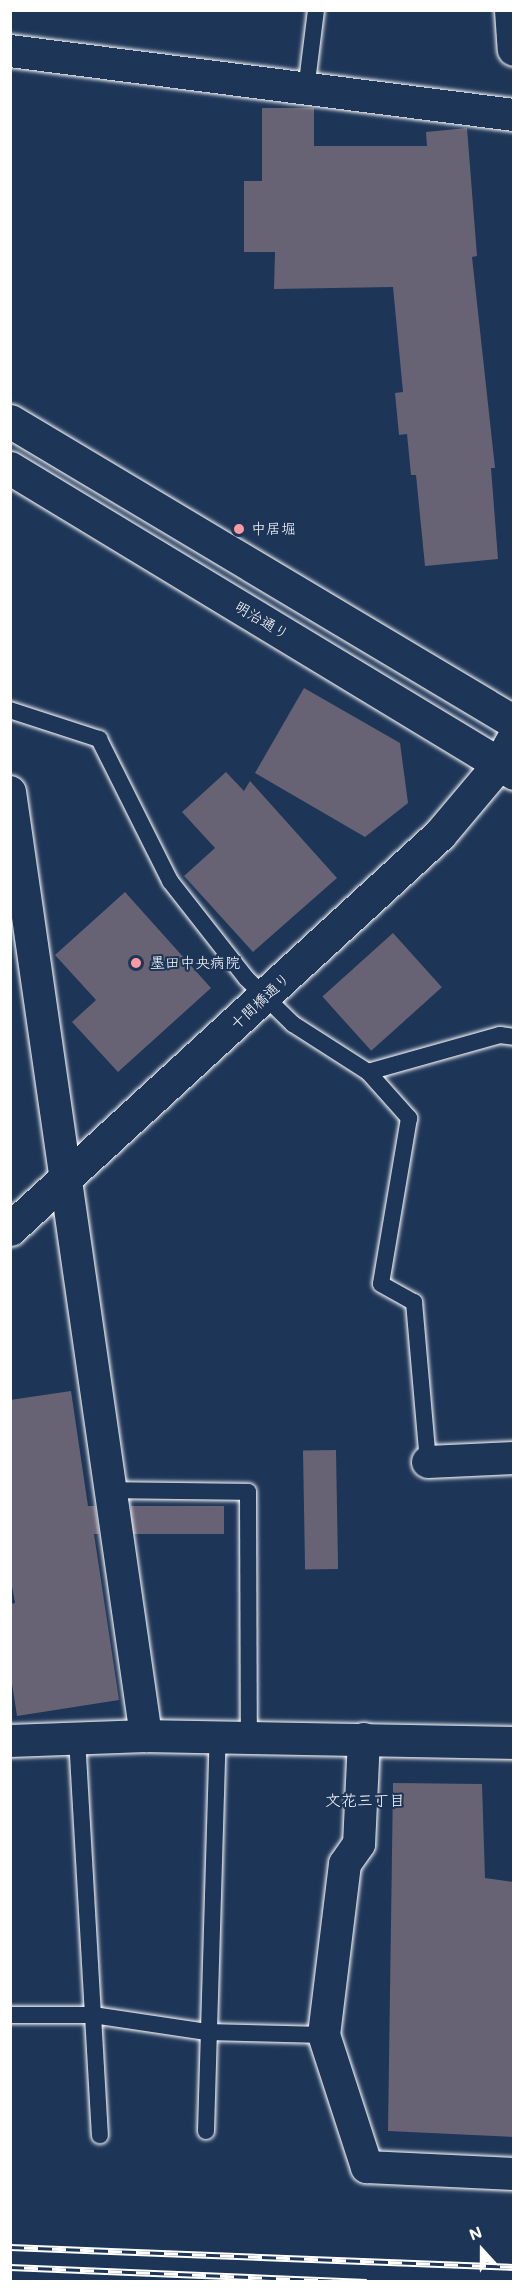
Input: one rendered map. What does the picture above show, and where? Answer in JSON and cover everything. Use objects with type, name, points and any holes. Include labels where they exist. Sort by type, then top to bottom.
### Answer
[{"type":"main road","points":[[511,10],[513,49]]},
{"type":"main road","points":[[10,421],[513,722]]},
{"type":"main road","name":"明治通り","points":[[10,468],[509,758]]},
{"type":"main road","name":"十間橋通り","points":[[10,1229],[440,834],[509,758]]},
{"type":"street","points":[[10,51],[513,115]]},
{"type":"street","points":[[10,792],[16,888],[66,1178],[146,1736]]},
{"type":"street","points":[[428,1462],[513,1458]]},
{"type":"street","points":[[10,1741],[146,1736],[513,1743]]},
{"type":"street","points":[[364,1739],[359,1844],[345,1864],[324,2034],[367,2167],[513,2174]]},
{"type":"lane","points":[[306,90],[316,10]]},
{"type":"lane","points":[[10,710],[99,739],[170,881],[264,998],[293,1024],[368,1072],[409,1118],[381,1284],[414,1302],[428,1462]]},
{"type":"lane","points":[[368,1072],[500,1035],[513,1037]]},
{"type":"lane","points":[[109,1490],[248,1492],[249,1737]]},
{"type":"lane","points":[[206,2131],[207,2032],[218,1737]]},
{"type":"lane","points":[[77,1738],[100,2135]]},
{"type":"lane","points":[[10,2015],[93,2015],[207,2032],[324,2034]]},
{"type":"building","points":[[262,108],[314,108],[314,146],[427,146],[426,132],[467,128],[477,256],[472,257],[495,468],[491,468],[498,559],[425,566],[416,475],[411,475],[407,434],[399,435],[395,393],[403,392],[393,287],[274,289],[275,252],[244,252],[244,181],[262,181]]},
{"type":"building","points":[[304,688],[400,743],[408,803],[365,837],[255,773]]},
{"type":"building","points":[[226,772],[244,791],[250,781],[337,878],[253,952],[184,876],[215,848],[182,812]]},
{"type":"building","points":[[125,892],[211,988],[118,1072],[72,1022],[96,1000],[55,955]]},
{"type":"building","points":[[393,933],[442,987],[371,1051],[322,997]]},
{"type":"building","points":[[71,1391],[88,1506],[95,1506],[99,1534],[94,1534],[119,1700],[17,1716],[10,1671],[10,1604],[15,1603],[10,1575],[10,1400]]},
{"type":"building","points":[[336,1450],[338,1569],[305,1570],[303,1451]]},
{"type":"building","points":[[131,1506],[224,1506],[224,1534],[131,1534]]},
{"type":"building","points":[[393,1783],[482,1784],[485,1878],[513,1882],[513,2137],[388,2131]]},
{"type":"railway","points":[[10,2247],[514,2267]]},
{"type":"railway","points":[[10,2267],[367,2282]]},
{"type":"place","name":"中居堀","points":[[239,529]]},
{"type":"place","name":"墨田中央病院","points":[[136,963]]},
{"type":"district","name":"文花三丁目","points":[[365,1800]]}]
